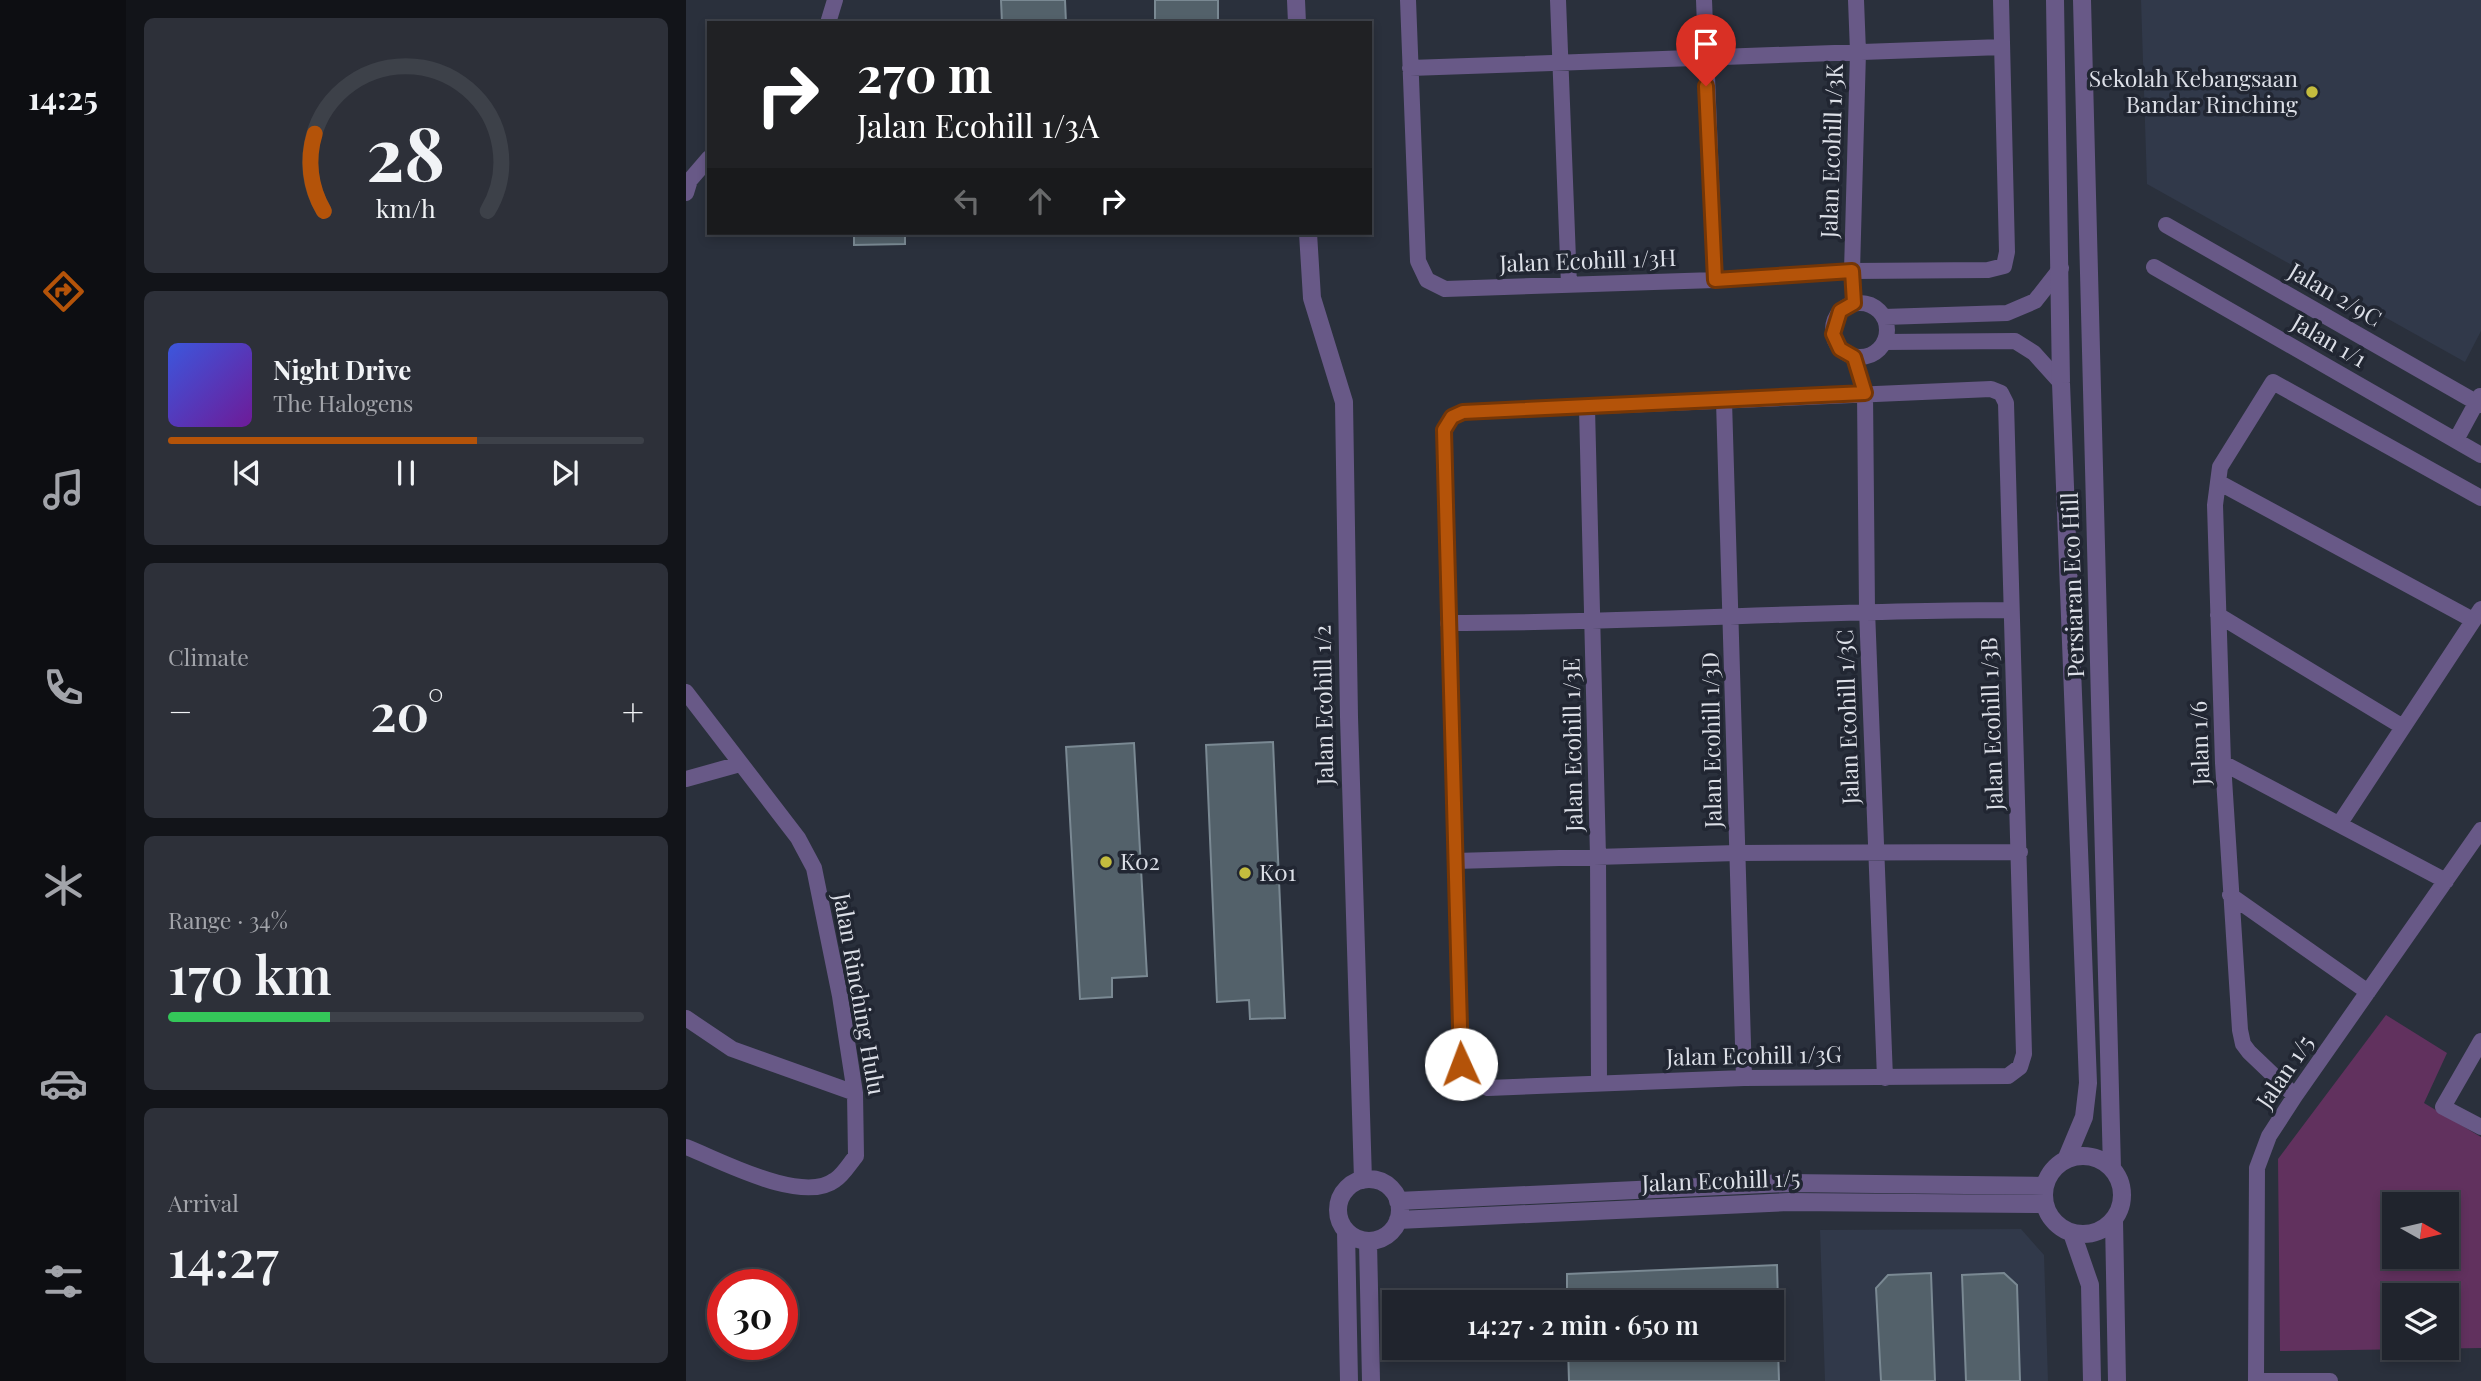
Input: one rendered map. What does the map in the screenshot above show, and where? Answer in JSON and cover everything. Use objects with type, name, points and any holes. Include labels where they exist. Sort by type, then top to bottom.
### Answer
[{"type":"street","points":[[829,21],[835,0]]},
{"type":"street","points":[[1296,0],[1297,21]]},
{"type":"street","points":[[1408,0],[1410,68],[2002,47],[2001,0]]},
{"type":"street","points":[[1558,0],[1569,285]]},
{"type":"street","points":[[1704,0],[1715,280]]},
{"type":"street","name":"Jalan Ecohill 1/3K","points":[[1854,303],[1852,271],[1858,52],[1856,0]]},
{"type":"street","points":[[2055,0],[2061,383],[2088,1083],[2084,1117],[2066,1160]]},
{"type":"street","name":"Persiaran Eco Hill","points":[[2082,0],[2112,1169],[2122,1189],[2122,1200],[2114,1220],[2117,1381]]},
{"type":"street","name":"Jalan Ecohill 1/3H","points":[[1410,68],[1418,261],[1427,280],[1445,289],[1715,280],[1852,271],[1988,270],[2004,266],[2007,252],[2002,47]]},
{"type":"street","points":[[686,193],[690,180],[707,161]]},
{"type":"street","name":"Jalan 2/9C","points":[[2166,225],[2479,401]]},
{"type":"street","name":"Jalan Ecohill 1/2","points":[[1308,235],[1312,298],[1344,402],[1349,717],[1363,1180]]},
{"type":"street","name":"Jalan 1/1","points":[[2154,267],[2481,455]]},
{"type":"street","points":[[1884,317],[2007,313],[2035,301],[2061,268]]},
{"type":"street","points":[[1854,303],[1871,305],[1884,317],[1884,342],[1871,355],[1854,357],[1840,349],[1833,334],[1840,311],[1854,303]]},
{"type":"street","points":[[1884,342],[2015,341],[2034,353],[2061,383]]},
{"type":"street","name":"Jalan Ecohill 1/3C","points":[[1854,357],[1865,393],[1867,610],[1885,1078]]},
{"type":"street","name":"Jalan 1/6","points":[[2295,1096],[2243,1044],[2230,895],[2215,566],[2220,467],[2273,382],[2481,498]]},
{"type":"street","name":"Jalan Ecohill 1/3B","points":[[1865,393],[1991,388],[2001,393],[2006,403],[2024,1054]]},
{"type":"street","points":[[1865,393],[1463,412],[1452,417],[1444,430],[1455,861],[1737,853],[2020,852]]},
{"type":"street","name":"Jalan Ecohill 1/3D","points":[[1724,401],[1733,616],[1744,1077]]},
{"type":"street","points":[[2456,440],[2479,401]]},
{"type":"street","name":"Jalan Ecohill 1/3E","points":[[1587,408],[1594,623],[1599,1081]]},
{"type":"street","points":[[2218,482],[2477,614],[2340,823]]},
{"type":"street","points":[[1448,624],[1594,623],[1867,610],[2011,610]]},
{"type":"street","points":[[2218,615],[2403,727]]},
{"type":"street","name":"Jalan Rinching Hulu","points":[[686,692],[803,844],[814,867],[840,996],[855,1093],[856,1156],[834,1182],[810,1187],[784,1186],[686,1147]]},
{"type":"street","points":[[2223,763],[2446,881]]},
{"type":"street","points":[[686,779],[740,764]]},
{"type":"street","name":"Jalan 1/5","points":[[2256,1381],[2257,1168],[2269,1136],[2481,830]]},
{"type":"street","name":"Jalan Ecohill 1/3G","points":[[1455,861],[1461,1064],[1474,1081],[1488,1088],[1599,1081],[1744,1077],[2008,1076],[2020,1067],[2024,1054]]},
{"type":"street","points":[[2230,895],[2368,992]]},
{"type":"street","points":[[686,1018],[732,1049],[855,1093]]},
{"type":"street","points":[[2481,1041],[2443,1107],[2481,1127]]},
{"type":"street","points":[[2092,1381],[2091,1285],[2072,1233],[2052,1219],[2045,1204],[2045,1185],[2057,1166],[2066,1160],[2091,1157],[2112,1169]]},
{"type":"street","points":[[1363,1180],[1372,1180],[1388,1186],[1398,1201],[1398,1220],[1387,1236],[1368,1242],[1359,1240],[1346,1231],[1339,1219],[1340,1199],[1353,1184],[1363,1180]]},
{"type":"street","points":[[1398,1201],[1787,1183],[2045,1185]]},
{"type":"street","name":"Jalan Ecohill 1/5","points":[[1398,1220],[1801,1202],[2045,1204]]},
{"type":"street","points":[[2072,1233],[2095,1233],[2114,1220]]},
{"type":"street","points":[[1346,1231],[1349,1381]]},
{"type":"street","points":[[1368,1242],[1371,1381]]},
{"type":"street","points":[[2256,1381],[2330,1381]]},
{"type":"shaded area","name":"Sekolah Kebangsaan Bandar Rinching","points":[[2141,0],[2481,0],[2481,331],[2465,362],[2147,184]]},
{"type":"shaded area","points":[[2386,1015],[2447,1053],[2424,1103],[2481,1137],[2481,1348],[2459,1348],[2459,1283],[2382,1283],[2382,1349],[2280,1351],[2278,1159]]},
{"type":"shaded area","points":[[2021,1229],[2044,1255],[2048,1381],[1825,1381],[1820,1230]]},
{"type":"building","points":[[1001,0],[1065,0],[1066,21],[1002,21]]},
{"type":"building","points":[[1155,0],[1218,0],[1218,21],[1155,21]]},
{"type":"building","points":[[854,235],[905,235],[905,244],[854,245]]},
{"type":"building","name":"K01","points":[[1273,742],[1285,1018],[1250,1019],[1249,1000],[1217,1002],[1206,745]]},
{"type":"building","name":"K02","points":[[1134,743],[1147,976],[1112,978],[1112,997],[1080,999],[1066,747]]},
{"type":"building","points":[[1777,1265],[1778,1290],[1567,1290],[1567,1274]]},
{"type":"building","points":[[1931,1273],[1935,1381],[1881,1381],[1876,1288],[1888,1275]]},
{"type":"building","points":[[2004,1273],[2017,1285],[2020,1381],[1966,1381],[1962,1275]]},
{"type":"building","points":[[1568,1360],[1778,1360],[1779,1381],[1569,1381]]},
{"type":"place","name":"Sekolah Kebangsaan Bandar Rinching","points":[[2312,92]]},
{"type":"place","name":"K02","points":[[1106,862]]},
{"type":"place","name":"K01","points":[[1245,873]]},
{"type":"route","points":[[1461,1064],[1444,430],[1452,417],[1463,412],[1865,393],[1854,357],[1840,349],[1833,334],[1835,318],[1846,306],[1854,303],[1852,271],[1715,280],[1706,86]]}]
